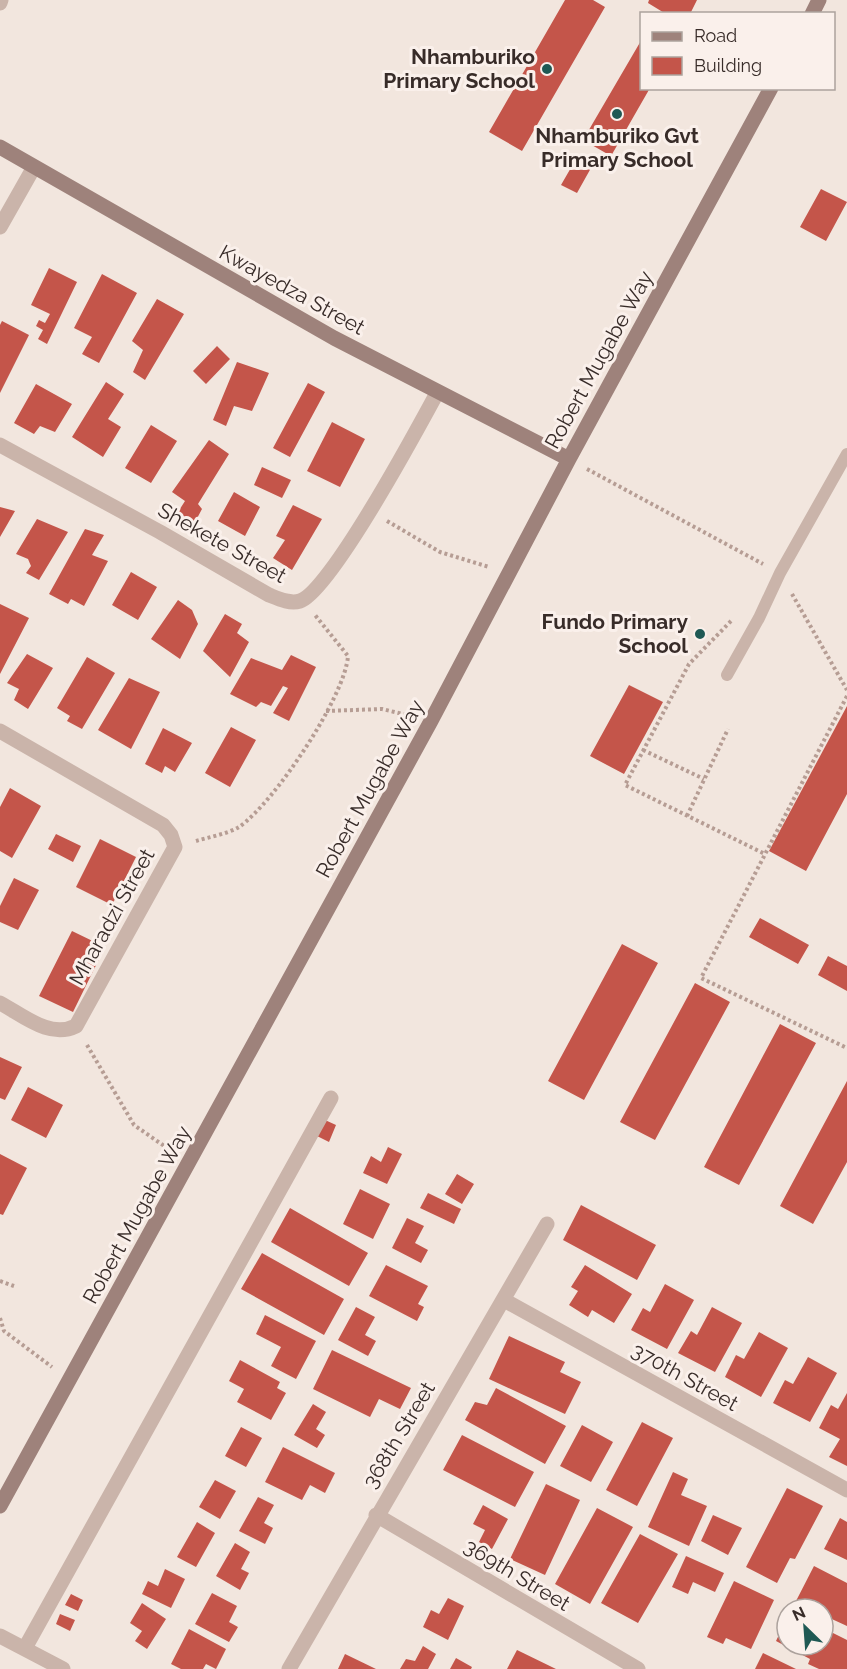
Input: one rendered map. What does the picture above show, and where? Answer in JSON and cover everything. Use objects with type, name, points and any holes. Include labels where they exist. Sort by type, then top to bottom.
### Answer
[{"type":"street","name":"Robert Mugabe Way","points":[[0,1506],[431,721],[569,459],[770,90]]},
{"type":"street","name":"Kwayedza Street","points":[[0,147],[314,327],[437,393],[569,459]]},
{"type":"street","points":[[0,227],[34,166]]},
{"type":"street","name":"Shekete Street","points":[[0,445],[160,532],[269,596],[286,602],[302,601],[316,588],[371,511],[437,393]]},
{"type":"street","name":"Mharadzi Street","points":[[0,731],[163,825],[171,835],[175,847],[76,1026]]},
{"type":"street","points":[[0,1003],[51,1031],[64,1032],[76,1026]]},
{"type":"street","points":[[25,1648],[331,1098]]},
{"type":"street","name":"368th Street","points":[[289,1669],[376,1515],[547,1224]]},
{"type":"street","name":"370th Street","points":[[504,1300],[847,1490]]},
{"type":"street","name":"369th Street","points":[[376,1515],[638,1669]]},
{"type":"street","points":[[0,1636],[63,1669]]},
{"type":"lane","points":[[727,675],[759,618],[780,573],[847,454]]},
{"type":"path","points":[[569,459],[780,573],[847,690]]},
{"type":"path","points":[[371,511],[440,552],[508,573]]},
{"type":"path","points":[[175,847],[237,828],[260,810],[279,788],[326,711],[347,667],[348,656],[302,601]]},
{"type":"path","points":[[738,614],[689,664],[625,785],[765,854]]},
{"type":"path","points":[[847,696],[701,978],[847,1048]]},
{"type":"path","points":[[326,711],[382,709],[431,721]]},
{"type":"path","points":[[687,816],[728,729]]},
{"type":"path","points":[[644,750],[704,779]]},
{"type":"path","points":[[76,1026],[134,1125],[189,1164]]},
{"type":"path","points":[[0,1281],[14,1286]]},
{"type":"path","points":[[0,1318],[4,1331],[70,1380]]},
{"type":"building","name":"Nhamburiko Primary School","points":[[565,0],[593,0],[605,7],[522,151],[489,132]]},
{"type":"building","points":[[649,0],[697,0],[691,12],[663,12],[648,3]]},
{"type":"building","name":"Nhamburiko Gvt Primary School","points":[[640,42],[640,90],[649,90],[611,156],[583,140]]},
{"type":"building","points":[[576,159],[591,168],[577,193],[561,185]]},
{"type":"building","points":[[821,189],[847,202],[826,241],[800,227]]},
{"type":"building","points":[[49,268],[77,282],[47,344],[38,339],[43,330],[36,326],[39,320],[45,323],[50,314],[31,305]]},
{"type":"building","points":[[102,274],[137,293],[99,363],[82,354],[92,337],[74,328]]},
{"type":"building","points":[[157,299],[184,314],[145,380],[133,372],[143,350],[132,341]]},
{"type":"building","points":[[2,321],[29,335],[0,393],[0,325]]},
{"type":"building","points":[[217,346],[230,359],[206,384],[193,371]]},
{"type":"building","points":[[237,362],[269,373],[252,411],[234,406],[226,426],[213,420]]},
{"type":"building","points":[[106,382],[124,394],[108,419],[121,427],[103,457],[72,437]]},
{"type":"building","points":[[308,383],[325,392],[290,457],[273,448]]},
{"type":"building","points":[[36,384],[72,404],[55,432],[40,426],[34,434],[14,423]]},
{"type":"building","points":[[332,422],[365,439],[340,487],[307,471]]},
{"type":"building","points":[[151,425],[177,441],[151,483],[125,468]]},
{"type":"building","points":[[209,440],[229,454],[198,504],[202,509],[194,524],[178,512],[185,501],[172,492]]},
{"type":"building","points":[[262,467],[291,480],[282,498],[254,485]]},
{"type":"building","points":[[234,492],[260,507],[245,536],[218,521]]},
{"type":"building","points":[[293,505],[322,519],[292,570],[273,558],[285,540],[276,536]]},
{"type":"building","points":[[0,507],[15,511],[0,537]]},
{"type":"building","points":[[37,519],[68,532],[39,580],[26,573],[31,566],[28,559],[16,554]]},
{"type":"building","points":[[85,529],[104,535],[92,555],[108,561],[84,606],[71,599],[68,604],[49,594]]},
{"type":"building","points":[[131,572],[157,587],[138,620],[112,605]]},
{"type":"building","points":[[178,600],[192,610],[198,624],[180,659],[151,639]]},
{"type":"building","points":[[0,604],[29,618],[0,674]]},
{"type":"building","points":[[225,614],[242,624],[237,633],[249,642],[230,677],[203,651]]},
{"type":"building","points":[[27,654],[53,668],[28,709],[14,700],[19,689],[7,683]]},
{"type":"building","points":[[291,655],[316,667],[289,721],[273,713],[288,688],[283,686],[271,706],[261,702],[256,707],[230,694],[251,658],[282,670]]},
{"type":"building","points":[[87,657],[115,673],[82,729],[67,721],[70,716],[57,708]]},
{"type":"building","points":[[129,678],[160,692],[131,749],[98,730]]},
{"type":"building","points":[[629,685],[663,702],[624,774],[590,756]]},
{"type":"building","points":[[847,706],[847,794],[806,871],[769,851]]},
{"type":"building","points":[[231,727],[256,740],[230,787],[205,773]]},
{"type":"building","points":[[163,728],[192,743],[175,772],[165,766],[162,773],[145,764]]},
{"type":"building","points":[[10,788],[41,806],[12,858],[0,851],[0,807]]},
{"type":"building","points":[[56,834],[81,846],[73,862],[48,849]]},
{"type":"building","points":[[100,839],[136,857],[112,905],[76,887]]},
{"type":"building","points":[[14,878],[39,890],[18,930],[0,922],[0,906]]},
{"type":"building","points":[[760,918],[809,945],[798,964],[749,937]]},
{"type":"building","points":[[72,931],[105,947],[73,1012],[39,996]]},
{"type":"building","points":[[622,944],[658,963],[584,1100],[548,1081]]},
{"type":"building","points":[[828,956],[847,966],[847,991],[818,975]]},
{"type":"building","points":[[695,983],[730,1002],[655,1140],[620,1122]]},
{"type":"building","points":[[780,1024],[816,1043],[739,1185],[704,1167]]},
{"type":"building","points":[[0,1057],[22,1067],[5,1100],[0,1098]]},
{"type":"building","points":[[847,1081],[847,1162],[813,1224],[780,1206]]},
{"type":"building","points":[[28,1087],[63,1105],[46,1138],[11,1120]]},
{"type":"building","points":[[325,1120],[336,1125],[329,1142],[317,1136]]},
{"type":"building","points":[[388,1147],[402,1154],[387,1184],[363,1173],[371,1156],[381,1162]]},
{"type":"building","points":[[0,1154],[27,1168],[3,1215],[0,1214]]},
{"type":"building","points":[[457,1174],[474,1184],[462,1204],[445,1194]]},
{"type":"building","points":[[360,1189],[390,1204],[373,1239],[343,1224]]},
{"type":"building","points":[[428,1193],[461,1209],[454,1224],[420,1208]]},
{"type":"building","points":[[581,1205],[656,1245],[637,1280],[563,1240]]},
{"type":"building","points":[[290,1208],[368,1253],[349,1286],[271,1242]]},
{"type":"building","points":[[407,1218],[424,1226],[415,1243],[428,1250],[421,1263],[392,1248]]},
{"type":"building","points":[[262,1253],[344,1299],[324,1335],[241,1289]]},
{"type":"building","points":[[386,1265],[428,1286],[418,1304],[424,1307],[417,1321],[369,1296]]},
{"type":"building","points":[[585,1265],[632,1294],[614,1323],[592,1310],[588,1317],[569,1305],[578,1291],[571,1287]]},
{"type":"building","points":[[665,1284],[694,1300],[667,1349],[631,1330],[643,1308],[650,1312]]},
{"type":"building","points":[[356,1307],[375,1317],[365,1335],[376,1341],[368,1356],[338,1340]]},
{"type":"building","points":[[712,1307],[742,1323],[715,1372],[678,1353],[691,1331],[697,1335]]},
{"type":"building","points":[[265,1315],[316,1341],[296,1379],[271,1366],[281,1347],[256,1334]]},
{"type":"building","points":[[759,1332],[788,1348],[761,1397],[725,1377],[736,1355],[744,1359]]},
{"type":"building","points":[[509,1336],[565,1362],[560,1372],[581,1382],[565,1414],[489,1379]]},
{"type":"building","points":[[332,1350],[411,1388],[400,1409],[379,1399],[370,1417],[313,1389]]},
{"type":"building","points":[[808,1357],[837,1373],[810,1422],[773,1403],[785,1380],[793,1384]]},
{"type":"building","points":[[240,1360],[280,1382],[277,1388],[286,1393],[271,1420],[237,1402],[244,1389],[229,1381]]},
{"type":"building","points":[[496,1388],[566,1426],[545,1464],[465,1420],[475,1402],[487,1405]]},
{"type":"building","points":[[847,1393],[847,1466],[829,1457],[840,1439],[819,1428],[831,1405],[838,1409]]},
{"type":"building","points":[[313,1404],[326,1412],[316,1429],[325,1435],[317,1448],[294,1435]]},
{"type":"building","points":[[642,1422],[673,1438],[637,1506],[606,1490]]},
{"type":"building","points":[[582,1425],[613,1442],[591,1482],[560,1466]]},
{"type":"building","points":[[241,1427],[262,1438],[246,1467],[225,1456]]},
{"type":"building","points":[[462,1435],[534,1472],[515,1507],[443,1470]]},
{"type":"building","points":[[283,1447],[335,1473],[325,1493],[310,1485],[302,1500],[265,1482]]},
{"type":"building","points":[[673,1472],[688,1479],[681,1495],[707,1506],[689,1546],[648,1527]]},
{"type":"building","points":[[215,1480],[236,1491],[220,1519],[199,1507]]},
{"type":"building","points":[[546,1484],[580,1500],[545,1575],[510,1559]]},
{"type":"building","points":[[787,1488],[823,1506],[795,1559],[790,1558],[777,1583],[746,1567]]},
{"type":"building","points":[[258,1497],[274,1505],[264,1523],[273,1528],[265,1544],[239,1531]]},
{"type":"building","points":[[483,1505],[508,1519],[492,1549],[479,1542],[485,1530],[473,1524]]},
{"type":"building","points":[[597,1508],[633,1527],[590,1604],[555,1584]]},
{"type":"building","points":[[713,1515],[742,1528],[728,1555],[701,1541]]},
{"type":"building","points":[[840,1518],[847,1522],[847,1560],[824,1549]]},
{"type":"building","points":[[197,1522],[215,1533],[196,1567],[177,1557]]},
{"type":"building","points":[[640,1534],[678,1554],[638,1623],[601,1603]]},
{"type":"building","points":[[235,1543],[250,1552],[241,1569],[249,1573],[240,1590],[216,1576]]},
{"type":"building","points":[[686,1556],[724,1573],[715,1592],[693,1582],[688,1594],[672,1587]]},
{"type":"building","points":[[814,1566],[847,1583],[847,1626],[835,1620],[835,1597],[798,1597]]},
{"type":"building","points":[[165,1569],[185,1579],[171,1608],[142,1594],[148,1581],[158,1586]]},
{"type":"building","points":[[734,1581],[774,1600],[751,1649],[726,1638],[723,1644],[707,1637]]},
{"type":"building","points":[[212,1593],[237,1606],[229,1622],[238,1627],[229,1642],[195,1624]]},
{"type":"building","points":[[71,1594],[83,1600],[78,1611],[65,1605]]},
{"type":"building","points":[[448,1598],[464,1606],[448,1640],[423,1627],[431,1610],[439,1614]]},
{"type":"building","points":[[142,1603],[166,1619],[147,1649],[135,1641],[142,1631],[130,1623]]},
{"type":"building","points":[[60,1614],[75,1620],[70,1631],[56,1624]]},
{"type":"building","points":[[189,1629],[226,1649],[216,1669],[206,1664],[203,1669],[181,1669],[171,1664]]},
{"type":"building","points":[[835,1634],[847,1640],[847,1669],[819,1669],[808,1664],[810,1659],[806,1657],[835,1657]]},
{"type":"building","points":[[423,1646],[436,1654],[428,1669],[400,1669],[406,1659],[415,1661]]},
{"type":"building","points":[[517,1650],[556,1669],[507,1669]]},
{"type":"building","points":[[763,1653],[796,1669],[755,1669]]},
{"type":"building","points":[[345,1654],[376,1669],[338,1669]]},
{"type":"building","points":[[456,1658],[472,1667],[471,1669],[450,1669]]},
{"type":"place","name":"Nhamburiko Primary School","points":[[547,69]]},
{"type":"place","name":"Nhamburiko Gvt Primary School","points":[[617,114]]},
{"type":"place","name":"Fundo Primary School","points":[[700,634]]}]
